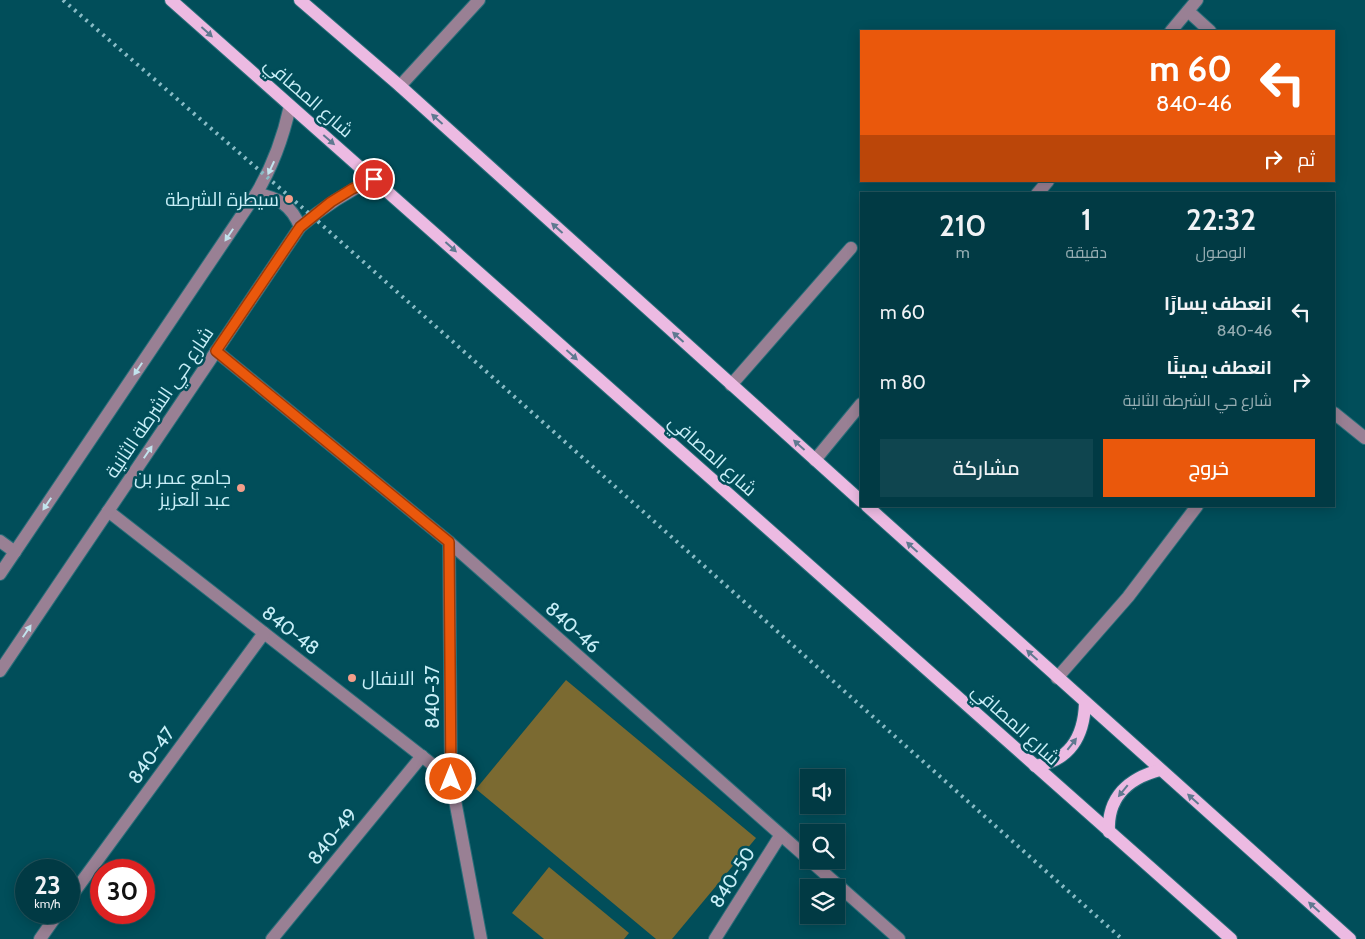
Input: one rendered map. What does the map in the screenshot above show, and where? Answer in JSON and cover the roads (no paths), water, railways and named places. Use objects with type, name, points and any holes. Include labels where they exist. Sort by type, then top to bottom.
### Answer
[{"type":"main road","name":"شارع المصافي","points":[[171,0],[1231,939]]},
{"type":"main road","points":[[300,0],[400,86],[860,500]]},
{"type":"main road","points":[[868,507],[1350,939]]},
{"type":"main road","points":[[1035,766],[1057,759],[1070,749],[1079,736],[1084,720],[1085,703]]},
{"type":"main road","points":[[1109,832],[1111,809],[1119,794],[1130,782],[1144,774],[1160,770]]},
{"type":"street","points":[[400,86],[479,0]]},
{"type":"street","points":[[1172,30],[1197,0]]},
{"type":"street","points":[[1188,10],[1209,30]]},
{"type":"street","name":"شارع حي الشرطة الثانية","points":[[0,574],[256,194],[277,155],[290,106]]},
{"type":"street","name":"شارع حي الشرطة الثانية","points":[[0,671],[300,227],[331,202],[352,189],[374,179]]},
{"type":"street","points":[[1040,192],[1047,182]]},
{"type":"street","points":[[256,194],[284,203],[297,218],[300,227]]},
{"type":"street","points":[[731,385],[851,248]]},
{"type":"street","name":"840-46","points":[[216,351],[449,542],[899,939]]},
{"type":"street","points":[[815,460],[860,405]]},
{"type":"street","points":[[1335,414],[1365,438]]},
{"type":"street","points":[[1057,678],[1128,597],[1196,507]]},
{"type":"street","name":"840-48","points":[[108,511],[451,779]]},
{"type":"street","points":[[0,541],[15,552]]},
{"type":"street","name":"840-37","points":[[449,542],[451,779],[481,939]]},
{"type":"street","name":"840-47","points":[[80,884],[264,633]]},
{"type":"street","name":"840-49","points":[[272,939],[422,756]]},
{"type":"street","name":"840-50","points":[[715,939],[780,836]]},
{"type":"street","points":[[40,939],[51,924]]},
{"type":"railway","points":[[63,0],[312,216],[1122,939]]},
{"type":"place","name":"سيطرة الشرطة","points":[[289,199]]},
{"type":"place","name":"جامع عمر بن عبد العزيز","points":[[241,488]]},
{"type":"place","name":"الانفال","points":[[352,678]]}]
